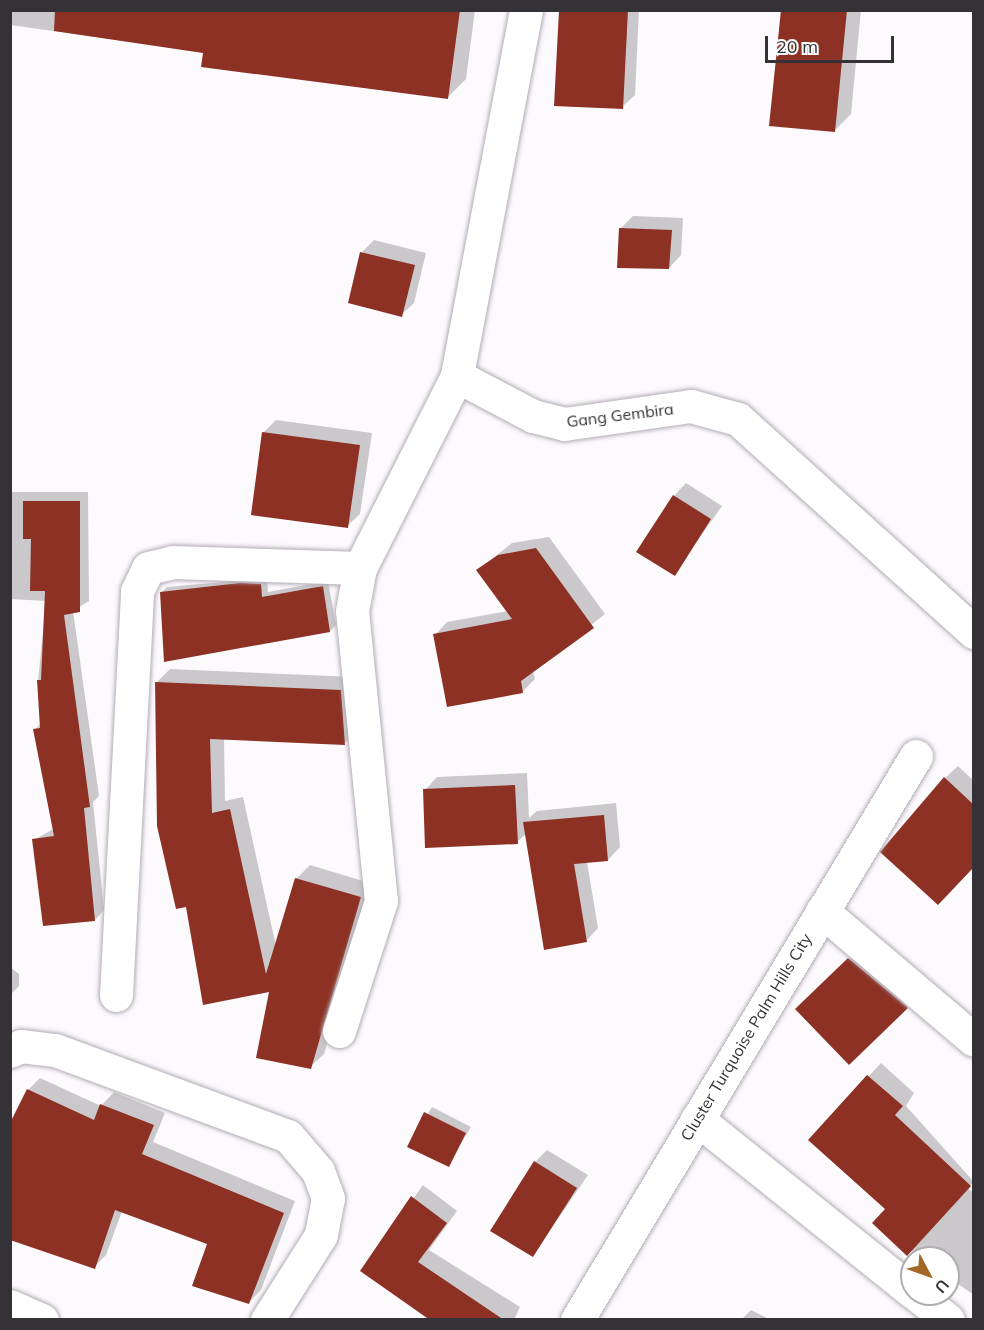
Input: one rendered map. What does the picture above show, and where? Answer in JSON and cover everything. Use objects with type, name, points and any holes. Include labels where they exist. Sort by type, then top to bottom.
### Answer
[{"type":"street","points":[[339,1031],[381,901],[352,611],[360,568],[457,376],[526,10]]},
{"type":"street","name":"Gang Gembira","points":[[457,376],[533,416],[564,424],[691,406],[738,419],[974,632]]},
{"type":"street","points":[[116,995],[137,591],[148,568],[173,562],[360,568]]},
{"type":"street","name":"Cluster Turquoise Palm Hills City","points":[[577,1320],[916,756]]},
{"type":"street","points":[[822,911],[974,1040]]},
{"type":"street","points":[[10,1051],[21,1046],[55,1050],[288,1136],[318,1172],[328,1198],[321,1235],[267,1320]]},
{"type":"street","points":[[697,1119],[900,1285]]},
{"type":"street","points":[[10,1306],[42,1320]]},
{"type":"building","points":[[55,10],[460,10],[448,99],[201,67],[203,53],[54,31]]},
{"type":"building","points":[[559,10],[628,10],[623,109],[554,106]]},
{"type":"building","points":[[781,10],[847,10],[835,132],[769,126]]},
{"type":"building","points":[[619,228],[672,230],[669,269],[617,268]]},
{"type":"building","points":[[360,252],[415,265],[402,317],[348,303]]},
{"type":"building","points":[[262,432],[360,445],[348,528],[251,515]]},
{"type":"building","points":[[673,495],[711,519],[675,576],[636,552]]},
{"type":"building","points":[[23,501],[80,501],[80,612],[64,615],[90,807],[84,808],[95,921],[43,926],[32,839],[54,836],[33,729],[40,728],[37,680],[41,680],[45,591],[30,591],[31,539],[23,539]]},
{"type":"building","points":[[536,548],[594,628],[521,681],[523,693],[447,707],[433,634],[512,619],[476,570],[498,555]]},
{"type":"building","points":[[240,583],[261,584],[262,597],[323,586],[330,632],[164,662],[160,592]]},
{"type":"building","points":[[155,682],[341,690],[345,745],[210,739],[212,813],[230,809],[266,974],[295,878],[361,897],[311,1069],[256,1058],[269,992],[203,1005],[186,907],[176,909],[157,826]]},
{"type":"building","points":[[944,777],[974,805],[974,867],[938,905],[880,852]]},
{"type":"building","points":[[515,785],[518,844],[425,848],[423,789]]},
{"type":"building","points":[[604,815],[608,861],[574,864],[587,942],[544,950],[523,822]]},
{"type":"building","points":[[848,958],[908,1008],[849,1065],[795,1009]]},
{"type":"building","points":[[867,1075],[903,1106],[895,1115],[971,1186],[916,1246],[900,1246],[900,1249],[872,1223],[885,1209],[808,1140]]},
{"type":"building","points":[[27,1089],[94,1120],[100,1104],[154,1125],[142,1154],[284,1213],[249,1304],[192,1286],[207,1244],[115,1210],[95,1269],[10,1240],[10,1123]]},
{"type":"building","points":[[424,1112],[466,1133],[449,1167],[407,1147]]},
{"type":"building","points":[[534,1161],[577,1188],[533,1257],[490,1231]]},
{"type":"building","points":[[411,1196],[447,1223],[418,1262],[504,1320],[430,1320],[360,1271]]}]
